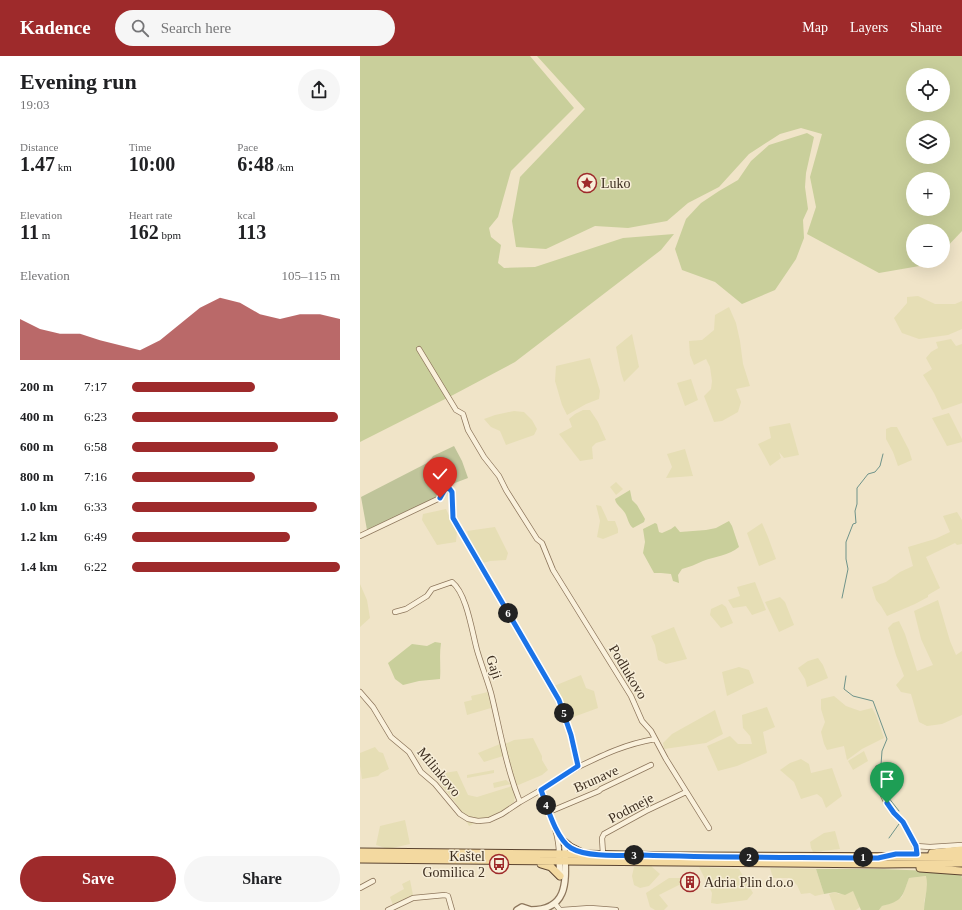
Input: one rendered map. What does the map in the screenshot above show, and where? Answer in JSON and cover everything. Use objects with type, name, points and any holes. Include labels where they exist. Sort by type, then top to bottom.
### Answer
[{"type":"main road","points":[[564,842],[570,847],[586,854]]},
{"type":"main road","points":[[878,858],[896,854],[917,854],[962,850]]},
{"type":"main road","points":[[360,852],[884,864],[962,863]]},
{"type":"main road","points":[[360,859],[534,861],[586,854],[878,858],[962,857]]},
{"type":"main road","points":[[534,861],[551,867],[560,876]]},
{"type":"main road","points":[[884,864],[895,867],[962,871]]},
{"type":"street","name":"Podlukovo","points":[[419,349],[456,410],[463,414],[468,430],[484,457],[499,476],[506,490],[537,539],[542,543],[553,570],[631,696],[642,721],[651,731],[686,792],[709,828]]},
{"type":"street","points":[[360,536],[440,498],[445,489],[449,488],[452,492],[453,518],[559,700],[571,735],[578,766]]},
{"type":"street","name":"Gaji","points":[[395,612],[406,609],[426,596],[432,589],[452,582],[457,586],[463,596],[490,692],[511,780],[520,802]]},
{"type":"street","name":"Milinkovo","points":[[360,692],[374,707],[391,737],[409,752],[421,772],[435,784],[460,814],[478,821],[489,820],[502,814],[520,802]]},
{"type":"street","points":[[520,802],[578,766],[616,749],[655,739]]},
{"type":"street","name":"Brunave","points":[[549,812],[599,792],[601,789],[651,765]]},
{"type":"street","points":[[878,768],[882,793],[894,813],[903,822],[916,846],[917,854]]},
{"type":"street","points":[[517,910],[522,907],[531,910],[544,909],[556,905],[561,899],[563,890],[562,857],[555,828],[541,790]]},
{"type":"street","name":"Podmeje","points":[[603,854],[602,838],[604,834],[686,792]]},
{"type":"street","points":[[555,828],[564,842],[560,876],[563,890]]},
{"type":"street","points":[[916,846],[930,847],[962,845]]},
{"type":"street","points":[[360,888],[373,881]]},
{"type":"street","points":[[388,910],[413,898],[441,895],[448,896],[452,910]]},
{"type":"street","points":[[556,905],[560,910],[590,908],[616,910]]},
{"type":"shaded area","points":[[918,296],[935,304],[955,304],[962,301],[962,329],[948,335],[919,339],[902,333],[894,318],[907,303],[907,297]]},
{"type":"shaded area","points":[[729,307],[736,323],[743,364],[750,386],[736,389],[741,402],[738,412],[722,421],[714,422],[704,396],[711,389],[712,381],[710,367],[706,359],[694,365],[690,355],[689,341],[702,340],[714,330],[715,315]]},
{"type":"shaded area","points":[[632,334],[639,367],[624,382],[616,347]]},
{"type":"shaded area","points":[[951,339],[956,346],[962,344],[962,403],[942,410],[923,375],[932,369],[926,358],[931,352],[938,348],[936,342]]},
{"type":"shaded area","points":[[590,358],[600,391],[599,399],[586,404],[567,415],[562,405],[555,381],[556,366]]},
{"type":"shaded area","points":[[691,379],[698,400],[685,406],[677,383]]},
{"type":"shaded area","points":[[583,410],[590,410],[598,422],[606,440],[596,443],[592,447],[593,459],[580,461],[559,434],[572,427],[569,419]]},
{"type":"shaded area","points":[[514,411],[524,412],[532,420],[537,429],[534,435],[506,445],[500,431],[491,427],[484,419]]},
{"type":"shaded area","points":[[949,413],[962,439],[962,442],[947,446],[932,418]]},
{"type":"shaded area","points":[[790,423],[799,455],[784,458],[779,452],[781,458],[770,466],[758,444],[771,438],[769,427]]},
{"type":"shaded area","points":[[897,427],[909,450],[912,460],[898,466],[886,439],[886,429]]},
{"type":"shaded area","points":[[685,449],[693,476],[666,478],[672,467],[667,454]]},
{"type":"shaded area","points":[[616,482],[623,489],[616,495],[610,487]]},
{"type":"shaded area","points":[[596,505],[601,506],[608,521],[615,521],[618,533],[603,539],[597,537],[600,521]]},
{"type":"shaded area","points":[[446,509],[457,532],[456,542],[437,545],[422,520],[423,514]]},
{"type":"shaded area","points":[[957,512],[962,520],[962,544],[957,545],[955,543],[926,557],[940,588],[915,604],[887,616],[876,600],[872,587],[886,582],[900,572],[913,566],[908,547],[935,539],[950,532],[943,516]]},
{"type":"shaded area","points":[[762,523],[776,559],[759,566],[747,533]]},
{"type":"shaded area","points":[[495,527],[508,553],[506,560],[483,563],[469,539],[467,531]]},
{"type":"shaded area","points":[[755,582],[766,610],[752,615],[746,606],[733,608],[728,600],[740,596],[737,587]]},
{"type":"shaded area","points":[[360,584],[367,600],[370,618],[360,627]]},
{"type":"shaded area","points":[[780,597],[785,602],[794,625],[779,632],[765,602]]},
{"type":"shaded area","points":[[938,600],[950,641],[956,655],[962,651],[962,715],[942,724],[927,726],[919,722],[911,694],[901,692],[896,685],[904,676],[888,628],[893,623],[899,621],[905,634],[917,671],[933,665],[921,639],[914,611]]},
{"type":"shaded area","points":[[722,604],[726,607],[733,623],[721,628],[710,615],[711,609]]},
{"type":"shaded area","points":[[674,627],[687,659],[666,664],[658,660],[655,645],[651,636]]},
{"type":"shaded area","points":[[818,658],[823,665],[828,678],[807,687],[805,679],[798,668],[808,661]]},
{"type":"shaded area","points":[[739,667],[749,670],[754,683],[727,696],[722,672]]},
{"type":"shaded area","points":[[581,675],[586,688],[594,691],[598,708],[568,719],[561,697],[554,686]]},
{"type":"shaded area","points":[[488,692],[491,708],[467,715],[464,702],[472,700],[471,696]]},
{"type":"shaded area","points":[[834,696],[846,706],[860,711],[872,708],[884,738],[862,749],[847,760],[844,746],[827,750],[821,732],[825,722],[821,709],[821,699]]},
{"type":"shaded area","points":[[767,707],[775,727],[763,732],[767,753],[737,766],[718,771],[707,746],[730,736],[738,744],[752,744],[750,736],[743,728],[742,715]]},
{"type":"shaded area","points":[[715,710],[723,734],[706,743],[664,749],[663,743],[672,734]]},
{"type":"shaded area","points":[[533,738],[548,770],[542,775],[516,786],[505,744],[514,740]]},
{"type":"shaded area","points":[[500,744],[503,756],[484,762],[478,753]]},
{"type":"shaded area","points":[[375,747],[379,752],[383,753],[389,769],[378,776],[362,779],[360,753]]},
{"type":"shaded area","points":[[864,751],[868,761],[853,770],[848,761]]},
{"type":"shaded area","points":[[801,759],[809,764],[811,773],[832,768],[842,796],[826,808],[822,798],[817,794],[801,799],[794,782],[780,770],[790,763]]},
{"type":"shaded area","points":[[494,770],[494,773],[467,778],[467,775]]},
{"type":"shaded area","points":[[457,771],[468,795],[477,797],[512,786],[515,795],[514,802],[502,811],[469,826],[455,802],[441,785],[446,780],[444,773]]},
{"type":"shaded area","points":[[506,780],[511,784],[494,788],[493,783]]},
{"type":"shaded area","points":[[405,820],[410,844],[388,849],[376,845],[380,826]]},
{"type":"shaded area","points":[[835,831],[840,849],[813,852],[810,842],[824,833]]},
{"type":"shaded area","points":[[651,866],[660,874],[649,886],[640,888],[634,885],[632,876],[634,867]]},
{"type":"shaded area","points":[[699,867],[739,869],[753,893],[747,900],[717,904],[711,903],[712,893]]},
{"type":"shaded area","points":[[770,868],[816,869],[824,894],[815,896],[810,893],[801,894],[797,885],[789,878],[773,878]]},
{"type":"shaded area","points":[[927,876],[928,887],[924,901],[924,910],[879,910],[882,906],[902,897],[909,878]]},
{"type":"shaded area","points":[[669,878],[683,878],[687,881],[659,895],[668,906],[664,910],[655,910],[650,907],[646,893]]},
{"type":"shaded area","points":[[410,880],[413,895],[393,905],[390,897],[404,889],[402,884]]},
{"type":"shaded area","points":[[853,890],[860,907],[856,910],[835,910],[829,894],[835,892],[839,894]]},
{"type":"green space","points":[[360,56],[530,56],[574,108],[511,171],[498,217],[489,228],[491,237],[501,245],[498,263],[504,268],[535,267],[623,238],[674,234],[661,250],[515,362],[360,442]]},
{"type":"green space","points":[[537,56],[962,56],[962,231],[950,244],[950,224],[906,224],[906,268],[908,268],[879,273],[807,234],[816,207],[810,177],[822,134],[801,128],[780,134],[749,154],[719,187],[688,203],[667,221],[628,228],[595,226],[546,249],[516,247],[512,221],[520,177],[585,109]]},
{"type":"green space","points":[[807,133],[814,137],[806,173],[805,187],[808,209],[803,220],[804,238],[796,259],[775,290],[742,304],[715,282],[682,270],[675,249],[686,219],[701,203],[738,180],[751,161],[769,145]]},
{"type":"green space","points":[[454,446],[462,461],[468,478],[439,489],[440,496],[367,530],[361,497],[429,462],[433,456]]},
{"type":"green space","points":[[630,490],[632,500],[637,505],[645,519],[644,522],[633,528],[615,499]]},
{"type":"green space","points":[[729,521],[739,547],[726,554],[682,569],[678,575],[679,583],[673,581],[671,574],[654,573],[643,553],[645,542],[643,529],[655,523],[657,524],[659,532],[662,533],[675,526],[680,532],[706,530],[716,528]]},
{"type":"green space","points":[[435,642],[441,643],[440,679],[419,681],[403,685],[395,679],[388,663],[412,644],[427,646]]},
{"type":"green space","points":[[816,869],[879,869],[961,872],[962,910],[924,910],[927,885],[926,876],[909,878],[901,897],[894,902],[882,906],[879,910],[861,910],[853,891],[845,895],[835,892],[824,894]]},
{"type":"waterway","points":[[842,598],[848,569],[846,559],[846,542],[853,524],[856,523],[855,511],[857,504],[857,488],[868,474],[875,472],[880,466],[883,454]]},
{"type":"waterway","points":[[846,676],[844,689],[853,696],[873,701],[887,739],[882,751],[881,765],[888,797],[899,811]]},
{"type":"waterway","points":[[889,838],[899,824]]},
{"type":"place","name":"Luko","points":[[587,183]]},
{"type":"place","name":"Kaštel Gomilica 2","points":[[499,864]]},
{"type":"place","name":"Adria Plin d.o.o","points":[[690,882]]},
{"type":"route","points":[[440,498],[445,489],[449,488],[452,492],[453,518],[549,682],[564,713],[578,766],[541,790],[555,828],[566,845],[574,850],[586,854],[878,858],[896,854],[917,854],[916,846],[903,822],[887,803]]}]
